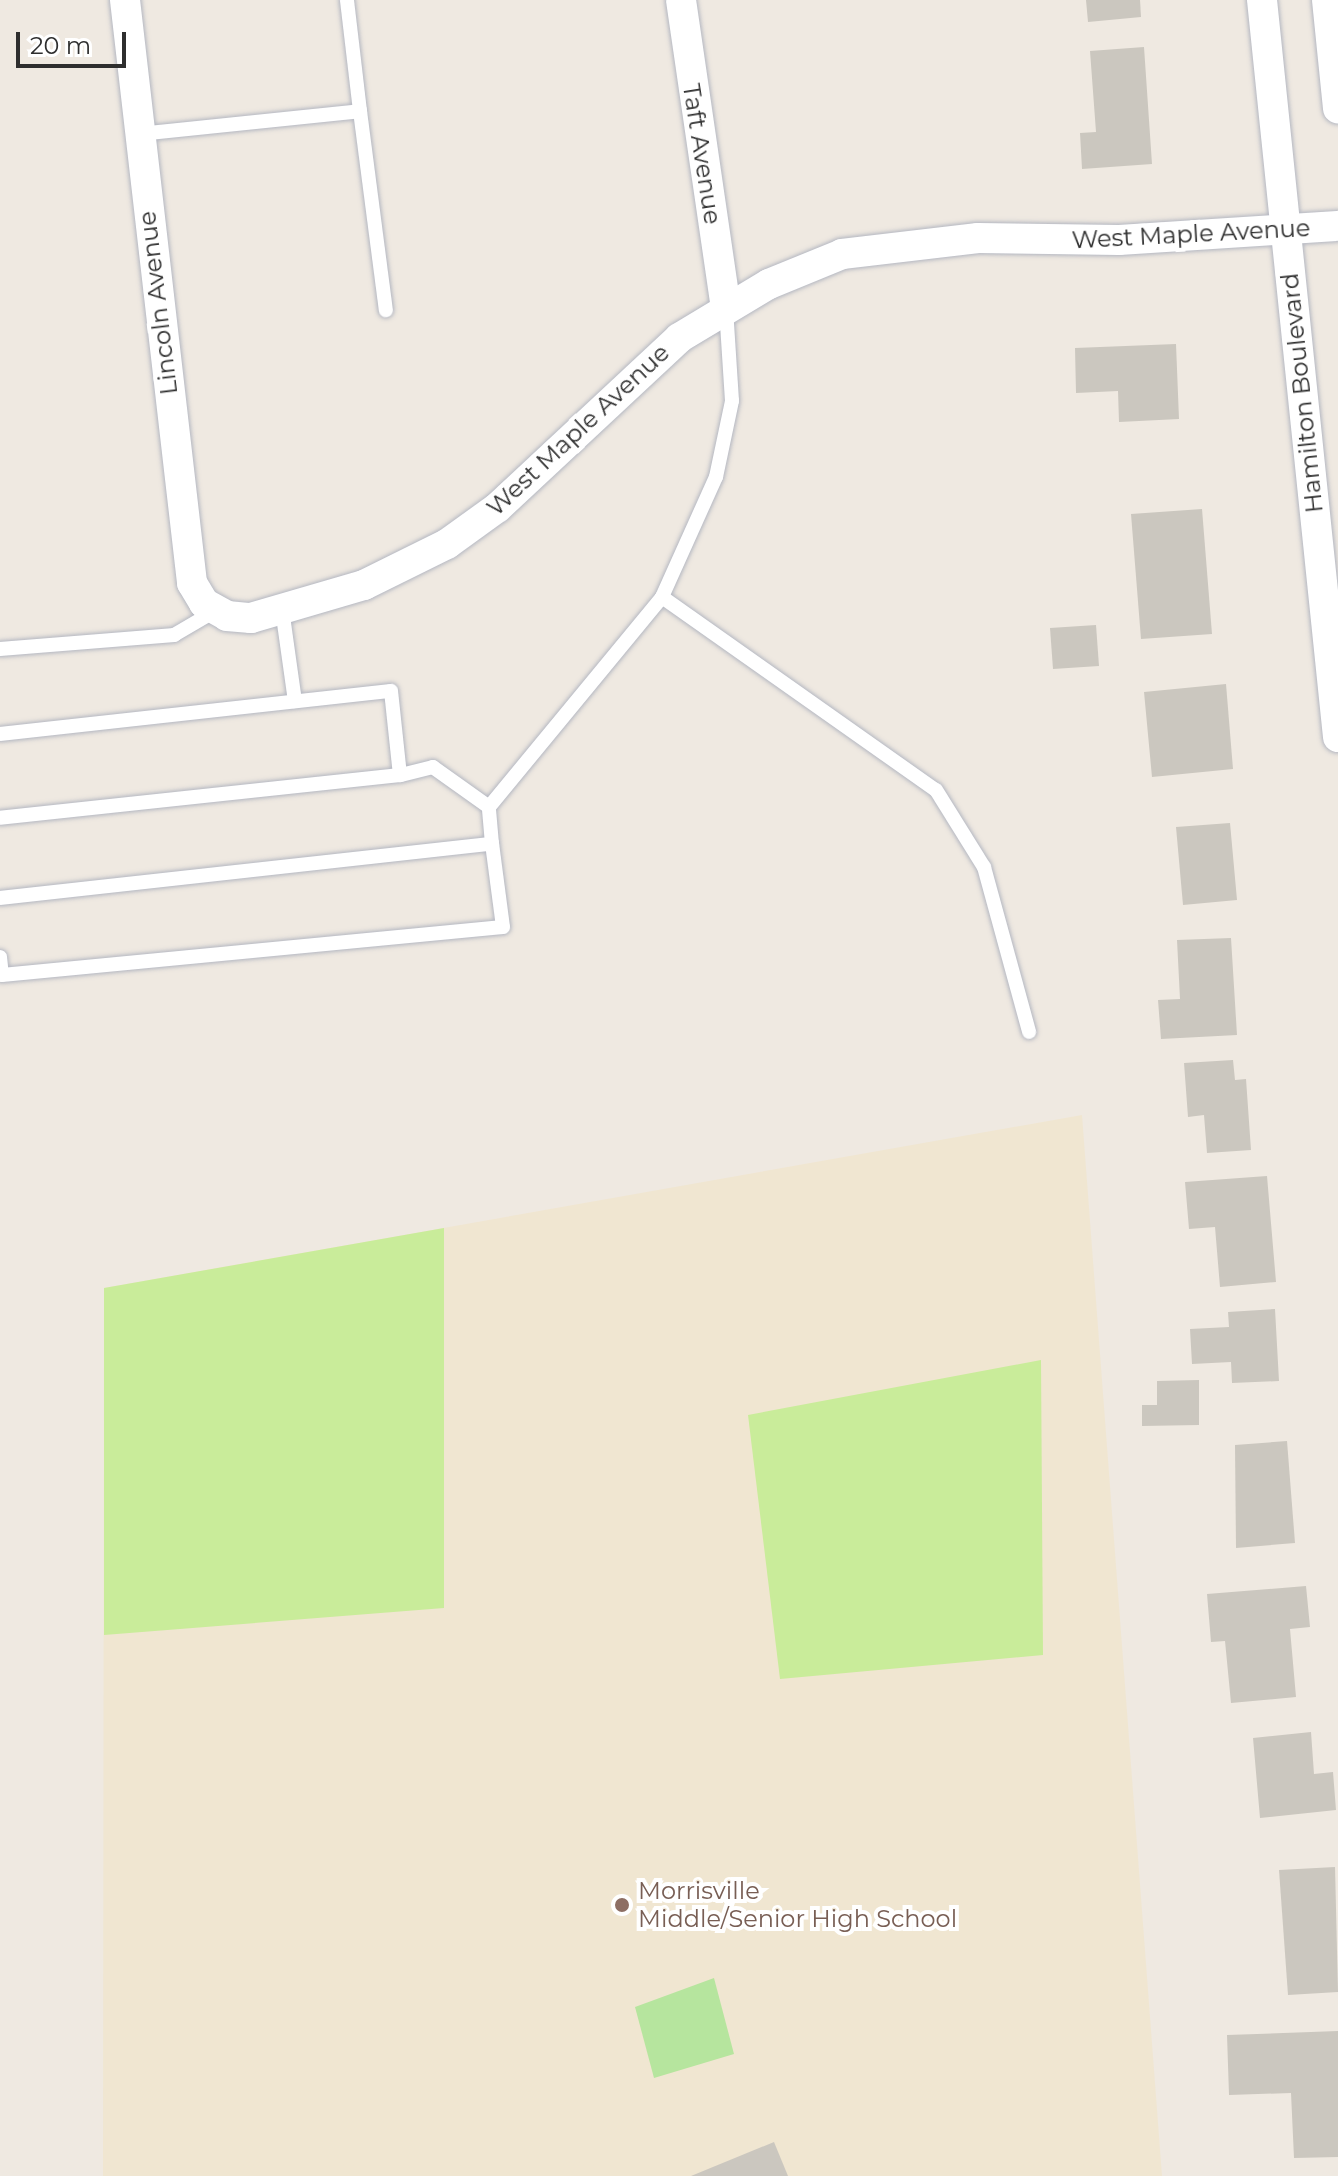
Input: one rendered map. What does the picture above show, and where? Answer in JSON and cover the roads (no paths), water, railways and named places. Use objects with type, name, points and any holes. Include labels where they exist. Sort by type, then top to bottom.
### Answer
[{"type":"street","name":"Lincoln Avenue","points":[[125,0],[192,583],[210,607]]},
{"type":"street","name":"Taft Avenue","points":[[681,0],[726,307]]},
{"type":"street","name":"Hamilton Boulevard","points":[[1262,0],[1338,737]]},
{"type":"street","points":[[1327,0],[1338,108]]},
{"type":"street","name":"West Maple Avenue","points":[[210,607],[251,618],[364,585],[447,544],[543,467],[648,362],[726,307],[842,254],[910,242],[1119,240],[1338,226]]},
{"type":"lane","points":[[347,0],[386,310]]},
{"type":"lane","points":[[139,134],[360,111]]},
{"type":"lane","points":[[0,957],[2,975],[503,927],[489,807],[662,597],[716,477],[732,401],[726,307]]},
{"type":"lane","points":[[662,597],[936,790],[984,867],[1029,1032]]},
{"type":"lane","points":[[0,649],[174,635],[210,607]]},
{"type":"lane","points":[[282,609],[295,701]]},
{"type":"lane","points":[[0,734],[391,691],[400,775]]},
{"type":"lane","points":[[0,818],[400,775],[433,767],[489,807]]},
{"type":"lane","points":[[0,898],[492,844]]},
{"type":"place","name":"Morrisville Middle/Senior High School","points":[[622,1905]]}]
